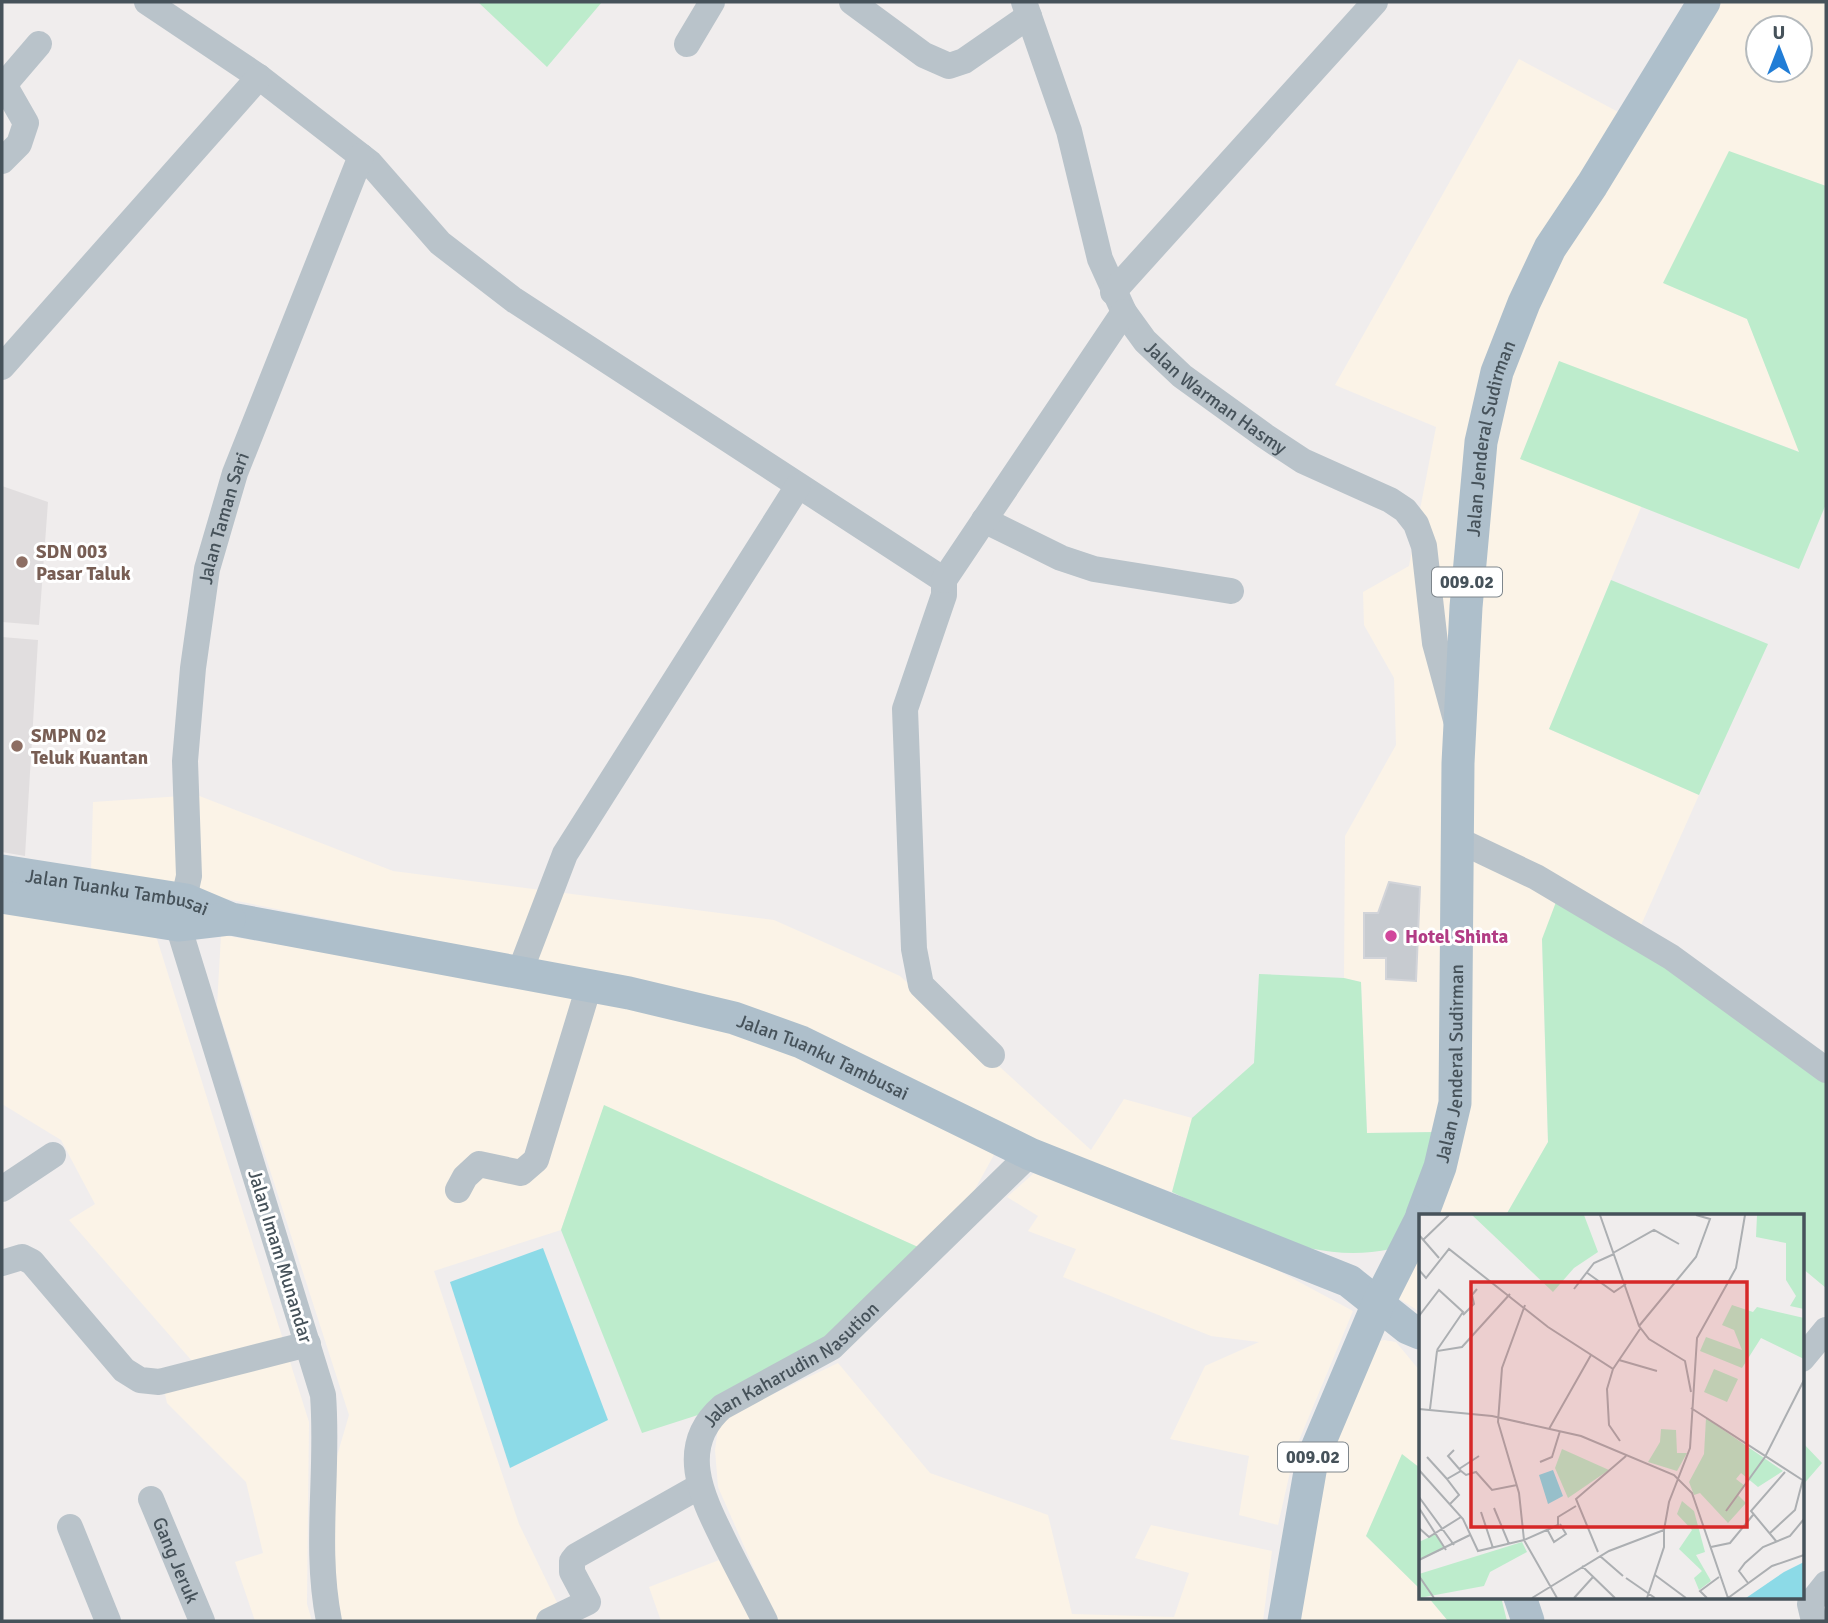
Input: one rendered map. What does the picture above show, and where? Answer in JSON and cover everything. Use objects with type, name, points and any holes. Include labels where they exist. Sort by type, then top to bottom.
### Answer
[{"type":"main road","name":"Jalan Jenderal Sudirman","points":[[1422,1214],[1440,1167],[1455,1103],[1458,1040],[1459,731],[1473,506],[1481,442],[1497,373],[1524,303],[1550,247],[1592,185],[1704,2]]},
{"type":"main road","name":"Jalan Tuanku Tambusai","points":[[2,871],[182,913]]},
{"type":"main road","name":"Jalan Tuanku Tambusai","points":[[2,897],[231,919],[589,986],[734,1018],[801,1042],[1030,1154],[1349,1281],[1414,1331]]},
{"type":"main road","name":"009.02","points":[[1284,1621],[1312,1460],[1378,1304],[1419,1223]]},
{"type":"main road","points":[[1414,1331],[1419,1355]]},
{"type":"main road","points":[[1520,1598],[1528,1621]]},
{"type":"main road","points":[[1536,1598],[1544,1621]]},
{"type":"street","points":[[146,2],[259,77],[361,156],[440,243],[503,292],[944,580]]},
{"type":"street","points":[[687,44],[712,2]]},
{"type":"street","points":[[852,2],[924,55],[949,66],[964,61],[1027,9]]},
{"type":"street","points":[[992,1055],[921,985],[914,949],[905,709],[944,594],[944,580],[1118,302],[1375,2]]},
{"type":"street","name":"Jalan Warman Hasmy","points":[[1027,9],[1069,131],[1100,259],[1118,302],[1145,341],[1182,376],[1303,461],[1390,500],[1405,510],[1416,524],[1424,546],[1435,643],[1459,731]]},
{"type":"street","points":[[2,161],[19,144],[26,122],[7,93],[7,84],[38,44]]},
{"type":"street","points":[[4,361],[259,77]]},
{"type":"street","name":"Jalan Taman Sari","points":[[182,913],[189,876],[185,761],[193,668],[207,569],[235,473],[361,156]]},
{"type":"street","points":[[519,974],[565,854],[798,486]]},
{"type":"street","points":[[984,520],[1061,558],[1094,569],[1231,591]]},
{"type":"street","points":[[1457,839],[1536,877],[1671,957],[1826,1070]]},
{"type":"street","name":"Jalan Imam Munandar","points":[[182,913],[323,1395],[325,1424],[321,1554],[329,1621]]},
{"type":"street","points":[[458,1190],[464,1177],[479,1164],[521,1173],[536,1160],[589,986]]},
{"type":"street","name":"Jalan Kaharudin Nasution","points":[[765,1621],[700,1486],[697,1454],[700,1436],[707,1420],[722,1407],[832,1347],[1030,1154]]},
{"type":"street","points":[[2,1189],[53,1155]]},
{"type":"street","points":[[2,1263],[22,1257],[32,1262],[124,1370],[140,1380],[159,1382],[308,1344]]},
{"type":"street","points":[[1804,1357],[1826,1330]]},
{"type":"street","points":[[549,1621],[597,1612],[572,1572],[572,1561],[576,1556],[700,1486]]},
{"type":"street","name":"Gang Jeruk","points":[[151,1499],[202,1621]]},
{"type":"street","points":[[70,1527],[108,1621]]},
{"type":"street","points":[[1814,1621],[1810,1604],[1826,1584]]},
{"type":"shaded area","points":[[1714,2],[1826,2],[1826,186],[1729,152],[1664,283],[1747,319],[1800,452],[1559,362],[1521,459],[1642,505],[1549,729],[1699,795],[1634,941],[1542,939],[1548,1142],[1507,1214],[1426,1214],[1467,1105],[1463,850],[1486,486],[1508,376],[1560,253]]},
{"type":"shaded area","points":[[1519,59],[1622,114],[1503,325],[1446,1102],[1436,1132],[1367,1133],[1361,982],[1344,978],[1345,836],[1396,745],[1394,678],[1364,625],[1363,592],[1409,566],[1436,427],[1335,385]]},
{"type":"shaded area","name":"SDN 003 Pasar Taluk","points":[[2,486],[48,502],[39,625],[2,622]]},
{"type":"shaded area","name":"SMPN 02 Teluk Kuantan","points":[[2,637],[38,640],[25,856],[2,852]]},
{"type":"shaded area","points":[[197,795],[393,871],[774,920],[900,976],[1091,1150],[1124,1099],[1192,1118],[1172,1192],[1036,1145],[593,972],[91,872],[93,802]]},
{"type":"shaded area","points":[[2,907],[150,931],[157,939],[309,1422],[307,1604],[312,1621],[255,1621],[235,1562],[263,1553],[246,1482],[167,1403],[161,1376],[199,1369],[69,1220],[95,1204],[61,1140],[2,1104]]},
{"type":"shaded area","points":[[221,935],[630,1002],[791,1049],[995,1153],[969,1200],[918,1247],[604,1106],[561,1230],[434,1271],[519,1524],[566,1621],[340,1621],[332,1572],[337,1456],[349,1415],[217,1006]]},
{"type":"shaded area","points":[[1034,1173],[1251,1256],[1353,1311],[1295,1450],[1278,1525],[1239,1515],[1249,1456],[1170,1439],[1205,1366],[1259,1342],[1211,1336],[1063,1277],[1076,1249],[1028,1231],[1038,1216],[1007,1197]]},
{"type":"shaded area","points":[[1419,1232],[1419,1311],[1395,1296]]},
{"type":"shaded area","points":[[1375,1342],[1396,1342],[1419,1370],[1419,1467],[1402,1455],[1366,1536],[1419,1588],[1419,1598],[1429,1598],[1448,1621],[1301,1621],[1311,1544],[1330,1442]]},
{"type":"shaded area","points":[[838,1363],[930,1473],[1048,1515],[1072,1614],[1174,1617],[1189,1573],[1135,1558],[1151,1525],[1272,1551],[1263,1621],[777,1621],[718,1487],[715,1450],[718,1428],[733,1413]]},
{"type":"shaded area","points":[[727,1557],[755,1621],[661,1621],[649,1587]]},
{"type":"green space","points":[[478,2],[602,2],[547,67]]},
{"type":"green space","points":[[1729,151],[1826,186],[1826,504],[1799,569],[1520,459],[1559,361],[1799,452],[1747,319],[1663,283]]},
{"type":"green space","points":[[1611,580],[1768,644],[1699,795],[1549,729]]},
{"type":"green space","points":[[1556,902],[1634,941],[1826,1077],[1826,1288],[1804,1270],[1804,1214],[1507,1214],[1548,1142],[1542,939]]},
{"type":"green space","points":[[1259,974],[1344,978],[1361,982],[1367,1133],[1436,1132],[1417,1191],[1391,1249],[1361,1253],[1305,1247],[1251,1229],[1172,1192],[1192,1118],[1254,1063]]},
{"type":"green space","points":[[604,1105],[918,1247],[829,1335],[698,1415],[642,1433],[561,1230]]},
{"type":"green space","points":[[1804,1444],[1822,1463],[1804,1484]]},
{"type":"green space","points":[[1402,1454],[1419,1467],[1419,1588],[1366,1536]]},
{"type":"green space","points":[[1429,1598],[1501,1598],[1507,1621],[1448,1621]]},
{"type":"water","points":[[543,1248],[608,1420],[510,1468],[450,1282]]},
{"type":"building","name":"Hotel Shinta","points":[[1389,882],[1420,887],[1416,981],[1386,979],[1386,958],[1364,958],[1364,913],[1378,913]]},
{"type":"place","name":"SDN 003 Pasar Taluk","points":[[22,562]]},
{"type":"place","name":"SMPN 02 Teluk Kuantan","points":[[17,746]]},
{"type":"place","name":"Hotel Shinta","points":[[1391,936]]}]
